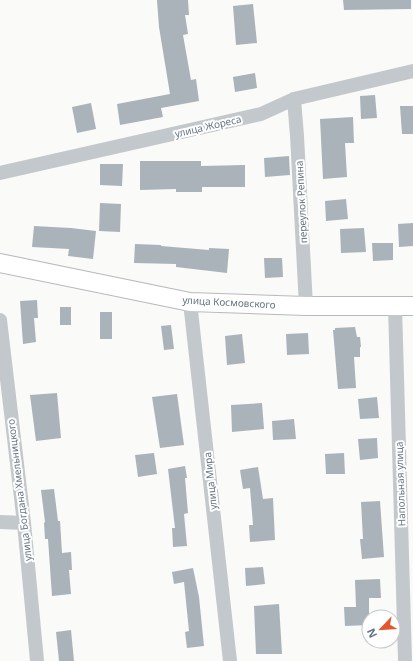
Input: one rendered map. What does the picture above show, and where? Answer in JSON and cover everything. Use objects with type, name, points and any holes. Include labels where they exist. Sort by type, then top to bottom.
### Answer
[{"type":"main road","name":"улица Космовского","points":[[0,263],[190,302],[306,306],[413,306]]},
{"type":"street","name":"улица Жореса","points":[[0,173],[261,114],[294,99],[413,71]]},
{"type":"street","name":"переулок Репина","points":[[294,99],[306,306]]},
{"type":"street","name":"улица Мира","points":[[190,302],[230,661]]},
{"type":"street","name":"Напольная улица","points":[[395,306],[405,661]]},
{"type":"street","name":"улица Богдана Хмельницкого","points":[[0,320],[4,389],[24,523],[37,661]]},
{"type":"street","points":[[0,522],[24,523]]},
{"type":"building","points":[[157,0],[188,0],[189,15],[185,15],[188,34],[183,35],[191,80],[196,79],[199,101],[161,108],[163,117],[120,125],[117,104],[170,94],[159,27]]},
{"type":"building","points":[[343,0],[411,0],[411,9],[344,10]]},
{"type":"building","points":[[253,4],[257,43],[236,45],[233,6]]},
{"type":"building","points":[[255,73],[257,88],[235,92],[233,77]]},
{"type":"building","points":[[375,95],[377,118],[361,119],[360,96]]},
{"type":"building","points":[[91,103],[96,129],[77,133],[72,107]]},
{"type":"building","points":[[400,106],[413,106],[413,134],[402,134]]},
{"type":"building","points":[[353,117],[354,143],[345,143],[347,177],[323,179],[320,119]]},
{"type":"building","points":[[289,156],[290,175],[265,177],[264,158]]},
{"type":"building","points":[[140,161],[201,161],[201,166],[245,165],[245,187],[202,187],[202,192],[176,192],[176,189],[140,190]]},
{"type":"building","points":[[100,164],[123,164],[122,186],[100,185]]},
{"type":"building","points":[[346,199],[348,219],[326,221],[325,201]]},
{"type":"building","points":[[100,203],[121,204],[120,232],[99,231]]},
{"type":"building","points":[[413,223],[413,246],[399,247],[398,224]]},
{"type":"building","points":[[34,226],[96,231],[93,259],[68,256],[69,249],[32,247]]},
{"type":"building","points":[[364,228],[366,252],[341,253],[340,229]]},
{"type":"building","points":[[372,243],[393,243],[393,260],[373,261]]},
{"type":"building","points":[[135,244],[209,250],[209,248],[229,249],[227,273],[176,267],[176,264],[134,263]]},
{"type":"building","points":[[264,258],[282,258],[283,277],[265,278]]},
{"type":"building","points":[[37,300],[38,318],[34,318],[36,342],[23,344],[20,301]]},
{"type":"building","points":[[60,307],[71,307],[71,325],[60,325]]},
{"type":"building","points":[[100,312],[112,312],[112,339],[100,339]]},
{"type":"building","points":[[171,325],[174,349],[164,350],[161,326]]},
{"type":"building","points":[[355,327],[357,337],[360,337],[361,347],[360,357],[354,357],[356,388],[338,389],[333,330],[335,330],[335,328]]},
{"type":"building","points":[[308,333],[309,354],[287,355],[286,334]]},
{"type":"building","points":[[242,334],[245,363],[227,365],[225,336]]},
{"type":"building","points":[[57,393],[61,438],[36,441],[30,395]]},
{"type":"building","points":[[177,394],[184,445],[160,448],[152,397]]},
{"type":"building","points":[[377,397],[379,418],[360,419],[358,399]]},
{"type":"building","points":[[262,403],[264,429],[232,432],[231,405]]},
{"type":"building","points":[[294,419],[296,439],[273,440],[272,421]]},
{"type":"building","points":[[377,438],[378,458],[360,460],[358,439]]},
{"type":"building","points":[[154,453],[157,474],[138,477],[135,455]]},
{"type":"building","points":[[344,453],[345,474],[326,474],[325,454]]},
{"type":"building","points":[[185,466],[187,478],[185,478],[188,513],[184,514],[187,546],[173,547],[172,528],[175,528],[168,469]]},
{"type":"building","points":[[258,467],[263,499],[273,498],[275,540],[250,542],[249,525],[253,525],[250,488],[243,489],[240,470]]},
{"type":"building","points":[[54,489],[58,521],[60,521],[62,553],[71,552],[72,570],[69,570],[71,594],[52,596],[48,539],[45,539],[45,522],[41,490]]},
{"type":"building","points":[[380,501],[384,557],[362,559],[360,539],[363,539],[361,502]]},
{"type":"building","points":[[263,567],[265,584],[246,586],[245,568]]},
{"type":"building","points":[[193,568],[199,597],[204,646],[187,648],[185,632],[189,631],[184,582],[174,584],[172,572]]},
{"type":"building","points":[[380,579],[381,598],[369,598],[369,609],[361,609],[361,625],[345,626],[344,607],[356,607],[355,580]]},
{"type":"building","points":[[279,604],[282,654],[256,654],[254,606]]},
{"type":"building","points":[[71,630],[74,661],[59,661],[56,632]]}]
